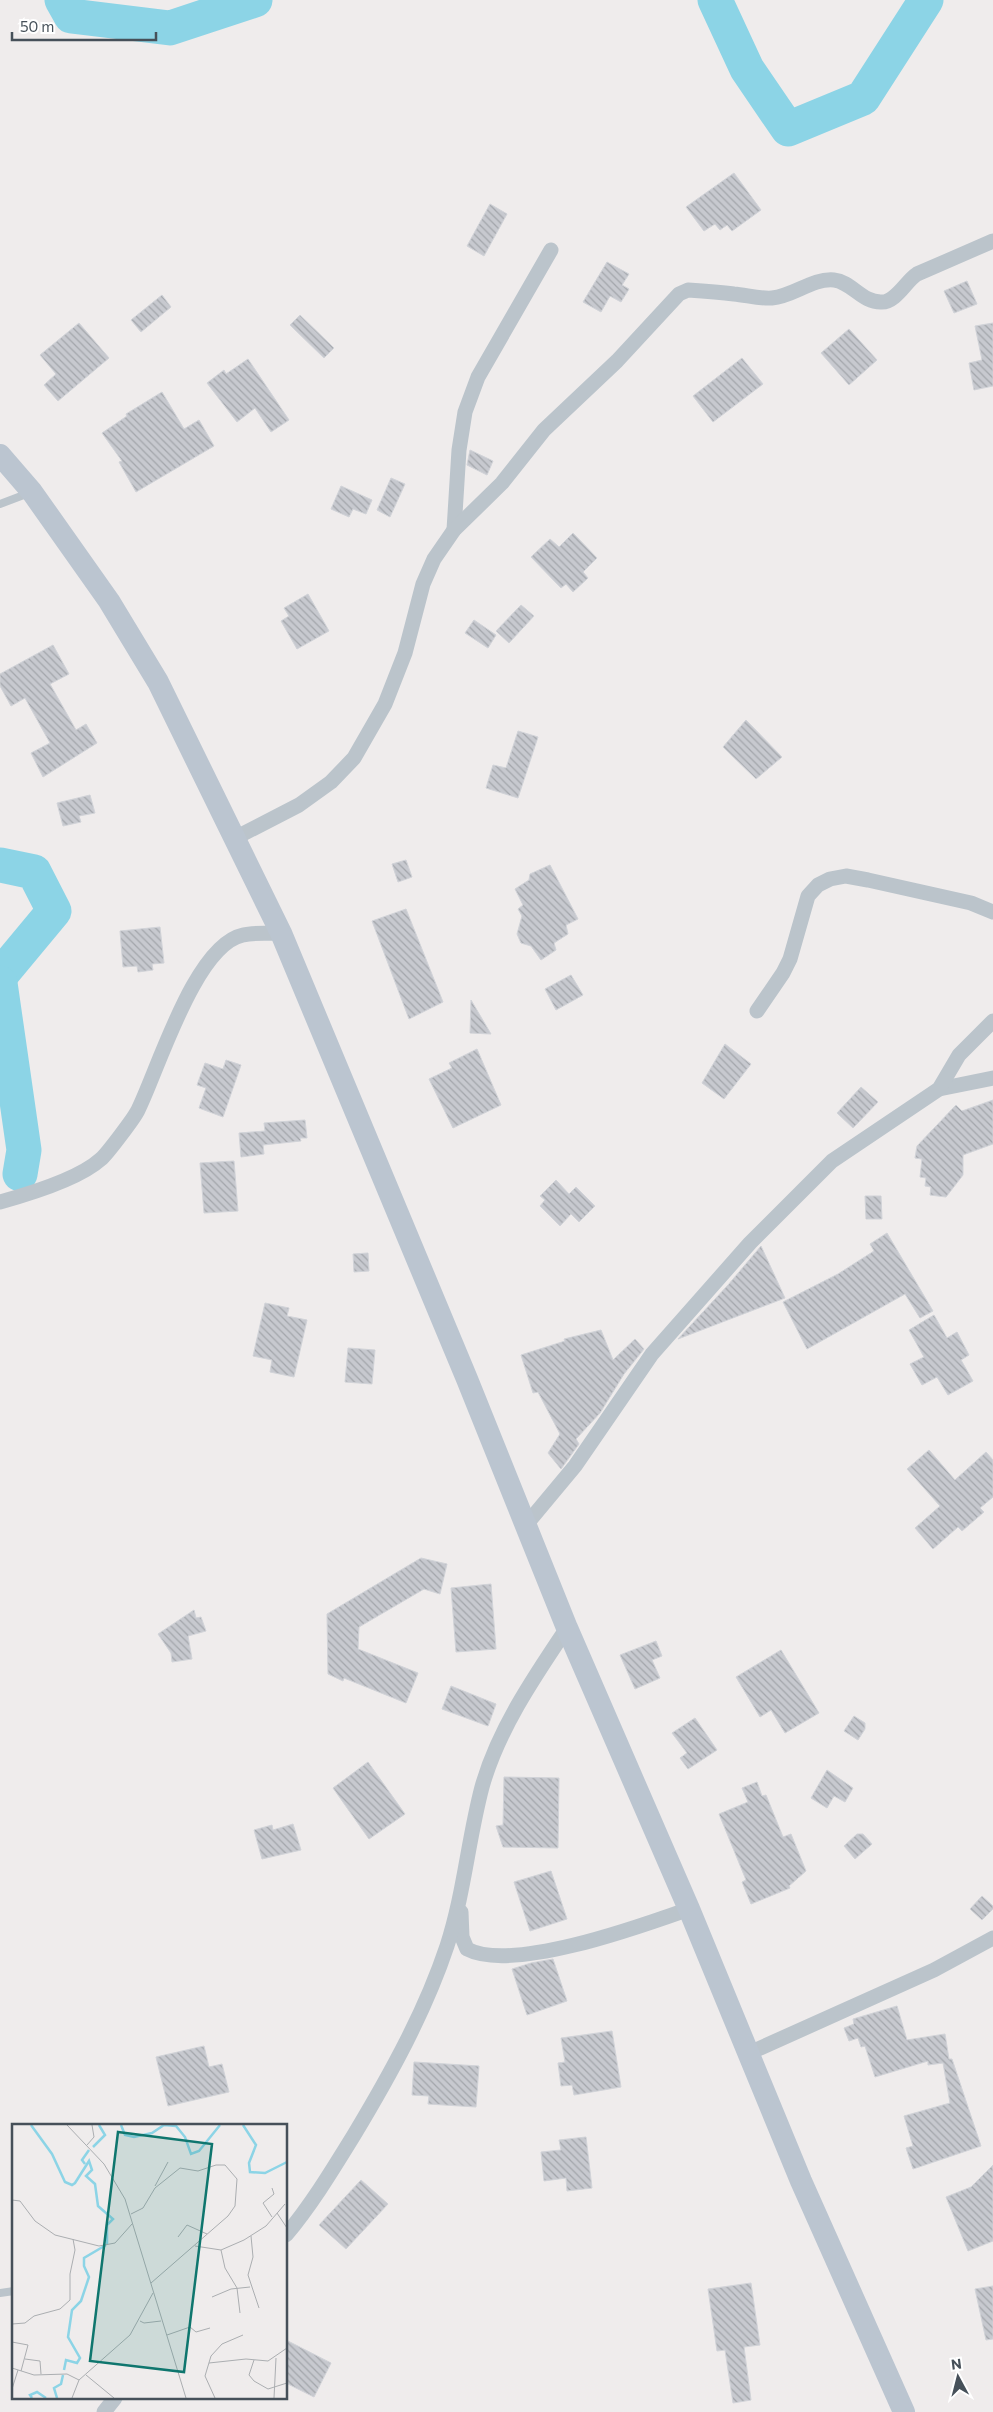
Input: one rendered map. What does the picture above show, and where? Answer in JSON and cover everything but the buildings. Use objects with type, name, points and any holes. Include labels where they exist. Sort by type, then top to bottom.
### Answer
[{"type":"main road","points":[[0,455],[32,492],[109,601],[158,682],[281,933],[467,1379],[567,1628],[689,1909],[747,2054],[904,2412]]},
{"type":"street","points":[[235,838],[298,805],[331,782],[354,758],[384,704],[405,653],[423,584],[434,559],[454,530],[502,483],[544,430],[617,361],[683,291],[770,298],[791,294],[812,284],[833,280],[844,283],[858,294],[875,302],[883,302],[894,297],[908,280],[917,274],[993,241]]},
{"type":"street","points":[[454,530],[459,450],[465,412],[478,376],[551,250]]},
{"type":"street","points":[[757,1011],[783,973],[790,959],[808,896],[818,884],[830,879],[846,876],[971,903],[993,912]]},
{"type":"street","points":[[0,1202],[25,1195],[71,1177],[101,1159],[137,1112],[160,1053],[198,974],[221,947],[242,935],[281,933]]},
{"type":"street","points":[[939,1089],[959,1055],[993,1021]]},
{"type":"street","points":[[525,1526],[575,1466],[652,1354],[750,1243],[832,1161],[939,1089],[993,1078]]},
{"type":"street","points":[[288,2233],[302,2216],[337,2164],[376,2098],[405,2043],[447,1946],[463,1888],[481,1795],[493,1757],[531,1681],[567,1628]]},
{"type":"street","points":[[463,1888],[462,1937],[467,1949],[478,1955],[514,1956],[540,1952],[632,1929],[689,1909]]},
{"type":"street","points":[[747,2054],[934,1970],[993,1938]]},
{"type":"street","points":[[104,2412],[113,2400]]},
{"type":"lane","points":[[0,504],[32,492]]},
{"type":"waterway","points":[[62,0],[71,16],[170,28],[255,0]]},
{"type":"waterway","points":[[715,0],[747,69],[788,129],[863,98],[926,0]]},
{"type":"waterway","points":[[0,865],[34,872],[54,911],[0,976]]},
{"type":"waterway","points":[[0,983],[24,1150],[20,1174]]}]
